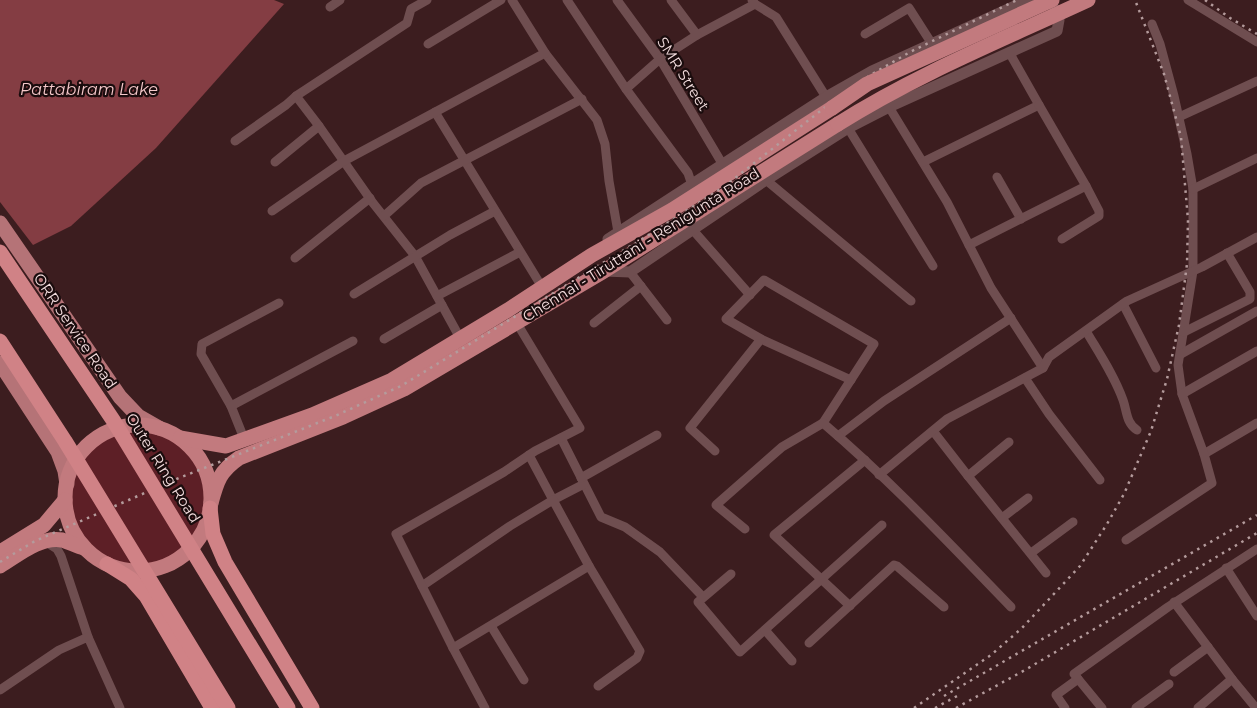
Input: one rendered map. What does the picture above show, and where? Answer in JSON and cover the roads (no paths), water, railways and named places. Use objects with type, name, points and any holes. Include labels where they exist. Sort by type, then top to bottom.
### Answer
[{"type":"highway","name":"Chennai - Tiruttani - Renigunta Road","points":[[1052,0],[829,102],[672,210],[592,255],[542,287],[512,316],[404,389],[343,417],[239,458],[228,466],[218,479],[204,528],[198,539],[185,553],[170,563],[158,568],[133,571],[107,564],[95,558],[76,538],[70,526],[65,500],[66,484],[78,457],[89,444],[103,434],[131,426],[148,426],[159,428],[180,438],[226,446],[312,415],[392,380],[460,338],[512,316],[604,271],[843,126],[873,101],[1088,0]]},
{"type":"highway","name":"Outer Ring Road","points":[[0,252],[113,420],[288,708]]},
{"type":"highway","points":[[0,341],[70,449],[228,708]]},
{"type":"highway","name":"Chennai - Tiruttani - Renigunta Road","points":[[180,438],[200,460],[210,488],[210,505]]},
{"type":"highway","points":[[0,552],[44,525],[65,500]]},
{"type":"highway","points":[[210,505],[213,534],[224,562],[312,708]]},
{"type":"highway","name":"Chennai - Tiruttani - Renigunta Road","points":[[0,566],[43,542],[61,540],[84,548]]},
{"type":"highway","points":[[107,564],[131,579],[146,596],[212,708]]},
{"type":"main road","name":"ORR Service Road","points":[[0,223],[104,376],[130,409],[159,428]]},
{"type":"main road","points":[[3,368],[13,392],[29,420],[40,436],[60,458],[66,484]]},
{"type":"street","points":[[330,7],[340,0]]},
{"type":"street","points":[[234,141],[296,96],[407,22],[411,9],[427,0]]},
{"type":"street","points":[[428,44],[501,0]]},
{"type":"street","points":[[512,0],[545,54],[597,120],[605,144],[618,232]]},
{"type":"street","points":[[568,0],[626,89],[688,173],[692,185]]},
{"type":"street","name":"SMR Street","points":[[617,0],[660,59],[723,165]]},
{"type":"street","points":[[671,0],[697,35]]},
{"type":"street","points":[[592,255],[610,236],[723,165],[829,102],[872,71],[1028,0]]},
{"type":"street","points":[[604,271],[630,272],[843,126],[890,107],[1057,31],[1059,20],[1054,6],[1046,0]]},
{"type":"street","points":[[1188,0],[1257,42]]},
{"type":"street","points":[[626,89],[660,59],[753,2],[776,17],[829,102]]},
{"type":"street","points":[[865,34],[909,8],[932,44]]},
{"type":"street","points":[[1126,540],[1212,483],[1204,454],[1182,394],[1178,365],[1193,271],[1193,190],[1188,154],[1179,117],[1160,44],[1152,24]]},
{"type":"street","points":[[1009,52],[1086,186],[1098,211],[1099,216],[1062,239]]},
{"type":"street","points":[[272,211],[344,162],[545,54]]},
{"type":"street","points":[[1179,117],[1257,81]]},
{"type":"street","points":[[296,96],[415,256],[460,338]]},
{"type":"street","points":[[384,216],[421,183],[582,100]]},
{"type":"street","points":[[923,162],[1039,105]]},
{"type":"street","points":[[890,107],[947,202],[991,288],[1043,368]]},
{"type":"street","points":[[435,112],[542,287]]},
{"type":"street","points":[[275,162],[319,126]]},
{"type":"street","points":[[843,126],[933,266]]},
{"type":"street","points":[[1193,190],[1257,158]]},
{"type":"street","points":[[997,177],[1021,219]]},
{"type":"street","points":[[766,180],[911,301]]},
{"type":"street","points":[[969,245],[1086,186]]},
{"type":"street","points":[[295,258],[370,198]]},
{"type":"street","points":[[354,294],[415,256],[495,211]]},
{"type":"street","points":[[692,229],[750,295]]},
{"type":"street","points":[[879,475],[947,419],[1043,368],[1049,357],[1123,304],[1193,271],[1257,237]]},
{"type":"street","points":[[437,296],[520,252]]},
{"type":"street","points":[[1184,332],[1250,299],[1250,292],[1227,253]]},
{"type":"street","points":[[630,272],[667,320]]},
{"type":"street","points":[[745,529],[716,505],[782,447],[823,423],[851,380],[874,344],[764,280],[726,319],[761,339],[851,380]]},
{"type":"street","points":[[594,323],[641,286]]},
{"type":"street","points":[[244,441],[231,406],[201,354],[202,344],[279,303]]},
{"type":"street","points":[[1123,304],[1156,368]]},
{"type":"street","points":[[384,340],[442,305]]},
{"type":"street","points":[[1181,354],[1257,311]]},
{"type":"street","points":[[485,708],[396,534],[504,472],[529,455],[580,428],[512,316]]},
{"type":"street","points":[[838,436],[884,401],[1011,318]]},
{"type":"street","points":[[1086,330],[1119,389],[1128,422],[1131,427],[1137,430]]},
{"type":"street","points":[[715,451],[690,428],[761,339]]},
{"type":"street","points":[[231,406],[353,341]]},
{"type":"street","points":[[1182,394],[1257,351]]},
{"type":"street","points":[[1025,378],[1049,414],[1100,480]]},
{"type":"street","points":[[823,423],[865,460],[940,532],[1011,607]]},
{"type":"street","points":[[1204,454],[1257,423]]},
{"type":"street","points":[[933,431],[1046,573]]},
{"type":"street","points":[[422,586],[510,526],[658,435]]},
{"type":"street","points":[[561,438],[601,517],[625,527],[660,552],[704,597]]},
{"type":"street","points":[[968,476],[1009,442]]},
{"type":"street","points":[[529,455],[589,566],[640,652],[637,658],[598,686]]},
{"type":"street","points":[[850,606],[774,535],[865,460]]},
{"type":"street","points":[[1002,518],[1028,498]]},
{"type":"street","points":[[1030,553],[1072,522]]},
{"type":"street","points":[[731,574],[698,602],[740,652],[882,525]]},
{"type":"street","points":[[43,542],[51,544],[61,556],[88,637],[120,708]]},
{"type":"street","points":[[1102,708],[1074,674],[1174,602],[1257,549]]},
{"type":"street","points":[[809,643],[889,567],[894,565],[944,607]]},
{"type":"street","points":[[453,648],[589,566]]},
{"type":"street","points":[[1226,568],[1257,616]]},
{"type":"street","points":[[1174,602],[1256,708]]},
{"type":"street","points":[[491,626],[524,680]]},
{"type":"street","points":[[765,630],[792,661]]},
{"type":"street","points":[[0,690],[59,650],[88,637]]},
{"type":"street","points":[[1174,672],[1208,647]]},
{"type":"street","points":[[1065,708],[1056,695],[1078,679]]},
{"type":"street","points":[[1198,708],[1232,679]]},
{"type":"street","points":[[1136,708],[1168,684]]},
{"type":"water","name":"Pattabiram Lake","points":[[0,0],[274,0],[284,4],[156,148],[71,226],[33,245],[0,202]]},
{"type":"railway","points":[[0,562],[35,541],[179,478],[335,416],[401,386],[647,236],[725,186],[828,105],[869,76],[910,52],[1017,0]]},
{"type":"railway","points":[[914,708],[991,655],[1022,628],[1080,566],[1124,494],[1151,431],[1167,379],[1179,325],[1187,264],[1188,220],[1181,137],[1164,74],[1135,0]]},
{"type":"railway","points":[[1205,0],[1257,34]]},
{"type":"railway","points":[[944,696],[1257,515]]},
{"type":"railway","points":[[956,708],[1025,670],[1257,533]]},
{"type":"railway","points":[[935,708],[957,696]]}]
